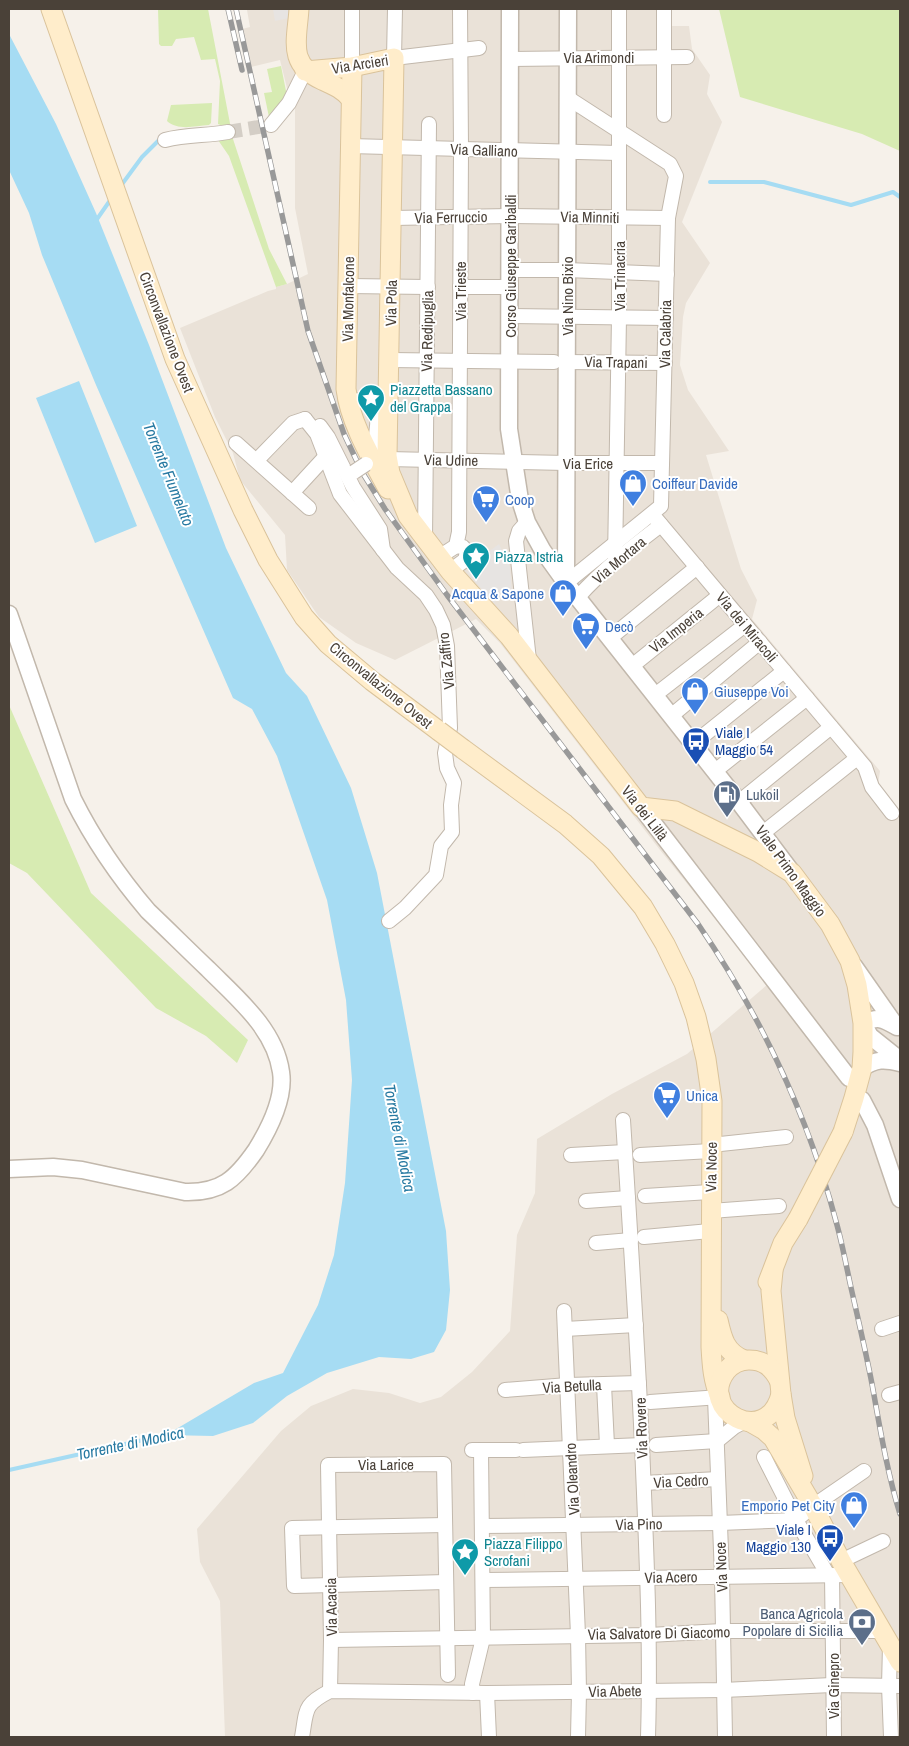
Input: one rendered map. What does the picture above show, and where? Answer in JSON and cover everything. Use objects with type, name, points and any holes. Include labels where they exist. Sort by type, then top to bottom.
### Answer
[{"type":"main road","name":"Circonvallazione Ovest","points":[[51,9],[175,359],[243,510],[268,560],[304,617],[328,644],[372,681],[438,731],[566,824],[594,849],[620,877],[643,907],[665,944],[687,992],[696,1017],[706,1059],[712,1101]]},
{"type":"main road","points":[[299,9],[296,53],[300,65],[311,75],[345,92],[351,99]]},
{"type":"main road","name":"Via Arcieri","points":[[306,71],[352,67],[394,58]]},
{"type":"main road","name":"Via Pola","points":[[394,58],[390,360],[375,462],[390,473],[408,516],[445,564]]},
{"type":"main road","name":"Via Monfalcone","points":[[352,67],[346,389],[347,400],[375,462]]},
{"type":"main road","name":"Via dei Lillà","points":[[445,564],[509,636],[641,807]]},
{"type":"main road","points":[[641,807],[674,811],[758,852],[792,873]]},
{"type":"main road","name":"Viale Primo Maggio","points":[[773,1271],[784,1243],[843,1132],[854,1098],[855,1073],[864,1052],[863,1023],[857,985],[850,961],[830,924],[792,873]]},
{"type":"main road","name":"Via Noce","points":[[712,1101],[710,1232],[712,1292]]},
{"type":"main road","points":[[717,1398],[722,1378],[727,1370],[756,1352],[766,1336],[767,1290],[773,1271]]},
{"type":"main road","points":[[773,1271],[771,1291],[780,1387],[785,1418],[813,1506],[837,1572],[886,1638],[900,1662]]},
{"type":"main road","points":[[712,1292],[723,1342],[728,1351],[745,1360],[756,1360],[766,1364],[774,1371],[780,1387],[779,1402],[774,1410],[767,1417],[747,1421]]},
{"type":"main road","points":[[712,1292],[711,1347],[717,1398],[726,1410],[738,1419],[747,1421],[764,1430],[773,1438],[813,1506]]},
{"type":"street","points":[[352,9],[352,67]]},
{"type":"street","points":[[394,58],[395,9]]},
{"type":"street","name":"Via Trieste","points":[[445,564],[458,539],[460,461],[460,9]]},
{"type":"street","name":"Corso Giuseppe Garibaldi","points":[[510,9],[510,429],[520,500],[526,522]]},
{"type":"street","name":"Via Nino Bixio","points":[[566,583],[566,463],[560,362],[566,317],[568,9]]},
{"type":"street","name":"Via Trinacria","points":[[615,560],[619,317],[619,9]]},
{"type":"street","points":[[664,9],[664,115]]},
{"type":"street","name":"Via Arcieri","points":[[394,58],[479,48]]},
{"type":"street","name":"Via Arimondi","points":[[510,59],[687,57]]},
{"type":"street","points":[[271,126],[289,103],[306,71]]},
{"type":"street","points":[[568,98],[618,131]]},
{"type":"street","name":"Via Redipuglia","points":[[425,539],[429,124]]},
{"type":"street","name":"Via Calabria","points":[[618,131],[670,164],[676,176],[668,218],[662,463],[658,515]]},
{"type":"street","points":[[165,140],[175,137],[228,132]]},
{"type":"street","name":"Via Galliano","points":[[350,146],[618,153]]},
{"type":"street","name":"Via Ferruccio","points":[[392,218],[511,216]]},
{"type":"street","name":"Via Minniti","points":[[511,216],[668,218]]},
{"type":"street","points":[[510,270],[666,274]]},
{"type":"street","points":[[348,286],[428,286]]},
{"type":"street","points":[[460,287],[510,287]]},
{"type":"street","points":[[510,316],[666,318]]},
{"type":"street","name":"Via Trapani","points":[[390,360],[665,363]]},
{"type":"street","points":[[347,400],[385,402]]},
{"type":"street","points":[[257,460],[293,423],[305,419],[319,425],[351,475],[380,528],[383,550]]},
{"type":"street","name":"Via Zaffiro","points":[[305,419],[317,434],[340,494],[397,568],[426,595],[443,625],[447,646],[450,728],[445,753],[447,768],[454,783],[451,805],[452,832],[441,846],[436,875],[405,908],[389,921]]},
{"type":"street","points":[[236,443],[309,508]]},
{"type":"street","points":[[292,493],[326,456]]},
{"type":"street","name":"Via Udine","points":[[375,462],[426,460],[514,462]]},
{"type":"street","points":[[351,475],[375,462]]},
{"type":"street","name":"Via Erice","points":[[514,462],[662,463]]},
{"type":"street","points":[[566,583],[616,543],[658,515]]},
{"type":"street","name":"Via Mortara","points":[[578,597],[658,515]]},
{"type":"street","name":"Via dei Miracoli","points":[[658,515],[697,567],[865,767],[872,787],[892,812]]},
{"type":"street","points":[[526,522],[519,531],[516,541],[529,663]]},
{"type":"street","name":"Viale Primo Maggio","points":[[526,522],[543,551],[566,583],[715,771],[792,873]]},
{"type":"street","points":[[610,638],[697,567]]},
{"type":"street","name":"Via Imperia","points":[[632,666],[720,595]]},
{"type":"street","points":[[9,614],[73,799],[85,823],[136,897],[148,911],[245,1006],[263,1028],[272,1045],[282,1073],[278,1102],[256,1149],[236,1175],[214,1190],[185,1192],[82,1170],[53,1167],[9,1169]]},
{"type":"street","points":[[655,695],[745,625]]},
{"type":"street","points":[[671,716],[760,642]]},
{"type":"street","points":[[693,744],[784,671]]},
{"type":"street","points":[[715,771],[807,698]]},
{"type":"street","points":[[739,802],[831,727]]},
{"type":"street","points":[[763,833],[856,758]]},
{"type":"street","name":"Via dei Lillà","points":[[641,807],[855,1073]]},
{"type":"street","points":[[850,961],[899,1029]]},
{"type":"street","points":[[899,1029],[880,1018],[863,1023],[870,1036],[900,1062]]},
{"type":"street","points":[[855,1073],[873,1061],[900,1062]]},
{"type":"street","points":[[862,1100],[876,1125],[900,1200]]},
{"type":"street","name":"Via Rovere","points":[[623,1120],[628,1198],[638,1239],[636,1325],[639,1383],[649,1445],[644,1482],[649,1635],[648,1737]]},
{"type":"street","points":[[640,1155],[711,1148],[786,1136]]},
{"type":"street","points":[[571,1155],[625,1152]]},
{"type":"street","points":[[645,1196],[779,1206]]},
{"type":"street","points":[[586,1201],[628,1198]]},
{"type":"street","points":[[596,1243],[710,1232]]},
{"type":"street","name":"Via Oleandro","points":[[564,1311],[578,1635],[578,1737]]},
{"type":"street","points":[[882,1329],[900,1323]]},
{"type":"street","points":[[565,1329],[636,1325]]},
{"type":"street","name":"Via Betulla","points":[[505,1390],[568,1385],[639,1383]]},
{"type":"street","points":[[604,1385],[606,1445]]},
{"type":"street","points":[[650,1402],[717,1398]]},
{"type":"street","name":"Via Noce","points":[[717,1398],[725,1737]]},
{"type":"street","points":[[473,1693],[472,1684],[489,1638],[488,1580],[476,1450],[520,1450],[718,1441],[747,1421]]},
{"type":"street","points":[[764,1457],[796,1520],[837,1572],[883,1541]]},
{"type":"street","name":"Via Larice","points":[[328,1465],[444,1464],[441,1525]]},
{"type":"street","name":"Via Acacia","points":[[328,1465],[330,1691]]},
{"type":"street","points":[[796,1520],[864,1471]]},
{"type":"street","name":"Via Cedro","points":[[644,1482],[718,1479]]},
{"type":"street","name":"Via Pino","points":[[482,1526],[720,1523],[796,1520]]},
{"type":"street","points":[[442,1582],[294,1586],[292,1528],[441,1525],[443,1638],[448,1675]]},
{"type":"street","name":"Via Acero","points":[[488,1580],[647,1578],[837,1572]]},
{"type":"street","name":"Via Ginepro","points":[[834,1737],[832,1685],[837,1572]]},
{"type":"street","name":"Via Salvatore Di Giacomo","points":[[443,1638],[649,1635],[722,1631],[833,1632],[886,1638]]},
{"type":"street","points":[[331,1640],[443,1638]]},
{"type":"street","points":[[886,1638],[895,1686],[891,1737]]},
{"type":"street","name":"Via Abete","points":[[330,1691],[487,1693],[723,1690],[832,1685],[895,1686]]},
{"type":"street","points":[[302,1737],[307,1708],[314,1699],[330,1691]]},
{"type":"street","points":[[487,1693],[489,1737]]},
{"type":"shaded area","points":[[273,9],[291,9],[290,18],[275,21]]},
{"type":"shaded area","points":[[669,9],[671,26],[689,26],[692,49],[710,75],[707,94],[722,122],[682,222],[710,263],[686,303],[683,317],[680,365],[688,390],[729,451],[706,455],[741,569],[757,600],[752,619],[880,771],[878,785],[900,814],[900,1737],[225,1737],[220,1601],[200,1562],[197,1529],[281,1431],[311,1406],[353,1389],[389,1393],[420,1403],[441,1397],[472,1372],[510,1331],[517,1235],[535,1193],[537,1139],[612,1094],[687,1054],[768,984],[660,850],[500,643],[476,619],[395,660],[356,643],[319,617],[287,570],[285,535],[240,480],[233,453],[215,417],[180,328],[308,274],[295,208],[295,108],[287,88],[280,60],[251,67],[242,29],[250,27],[247,10]]},
{"type":"shaded area","points":[[499,544],[510,567],[512,595],[503,595],[494,603],[467,572],[472,567],[471,565]]},
{"type":"green space","points":[[158,9],[208,9],[233,139],[269,249],[287,284],[276,287],[229,156],[218,140],[228,128],[218,124],[220,81],[215,59],[201,60],[194,37],[176,39],[172,46],[161,46],[159,44]]},
{"type":"green space","points":[[719,9],[900,9],[900,151],[862,134],[740,97]]},
{"type":"green space","points":[[281,66],[287,96],[270,122],[264,93],[272,92],[267,69]]},
{"type":"green space","points":[[212,103],[211,123],[209,125],[181,127],[167,121],[171,105]]},
{"type":"green space","points":[[9,705],[91,893],[248,1040],[237,1063],[206,1036],[156,1008],[27,873],[9,863]]},
{"type":"water","name":"Torrente Fiumelato","points":[[9,34],[56,124],[96,213],[149,345],[226,548],[286,673],[307,696],[351,788],[377,873],[446,1231],[450,1290],[446,1330],[434,1352],[411,1359],[379,1357],[327,1373],[287,1396],[253,1423],[213,1436],[166,1435],[254,1383],[283,1373],[318,1305],[334,1255],[345,1183],[352,1080],[346,1000],[327,900],[277,756],[252,709],[233,698],[96,385],[42,255],[29,213],[9,170]]},
{"type":"water","points":[[79,381],[137,526],[95,543],[36,398]]},
{"type":"waterway","points":[[120,187],[142,157],[158,141]]},
{"type":"waterway","points":[[710,182],[764,182],[851,205],[893,192],[900,197]]},
{"type":"waterway","points":[[95,222],[111,199]]},
{"type":"waterway","name":"Torrente di Modica","points":[[9,1470],[170,1434]]},
{"type":"tunnel","points":[[228,132],[271,125]]},
{"type":"railway","points":[[228,9],[242,70]]},
{"type":"railway","points":[[236,9],[308,331],[344,434],[362,472],[385,509],[447,595],[698,924],[721,959],[762,1031],[797,1107],[826,1185],[843,1250],[888,1466],[900,1514]]},
{"type":"place","name":"Piazzetta Bassano del Grappa","points":[[371,422]]},
{"type":"place","name":"Coiffeur Davide","points":[[633,507]]},
{"type":"place","name":"Coop","points":[[486,523]]},
{"type":"place","name":"Piazza Istria","points":[[476,580]]},
{"type":"place","name":"Acqua & Sapone","points":[[563,617]]},
{"type":"place","name":"Decò","points":[[586,650]]},
{"type":"place","name":"Giuseppe Voi","points":[[695,715]]},
{"type":"place","name":"Viale I Maggio 54","points":[[696,765]]},
{"type":"place","name":"Lukoil","points":[[727,818]]},
{"type":"place","name":"Unica","points":[[667,1119]]},
{"type":"place","name":"Emporio Pet City","points":[[854,1529]]},
{"type":"place","name":"Viale I Maggio 130","points":[[830,1562]]},
{"type":"place","name":"Piazza Filippo Scrofani","points":[[465,1576]]},
{"type":"place","name":"Banca Agricola Popolare di Sicilia","points":[[862,1646]]}]
